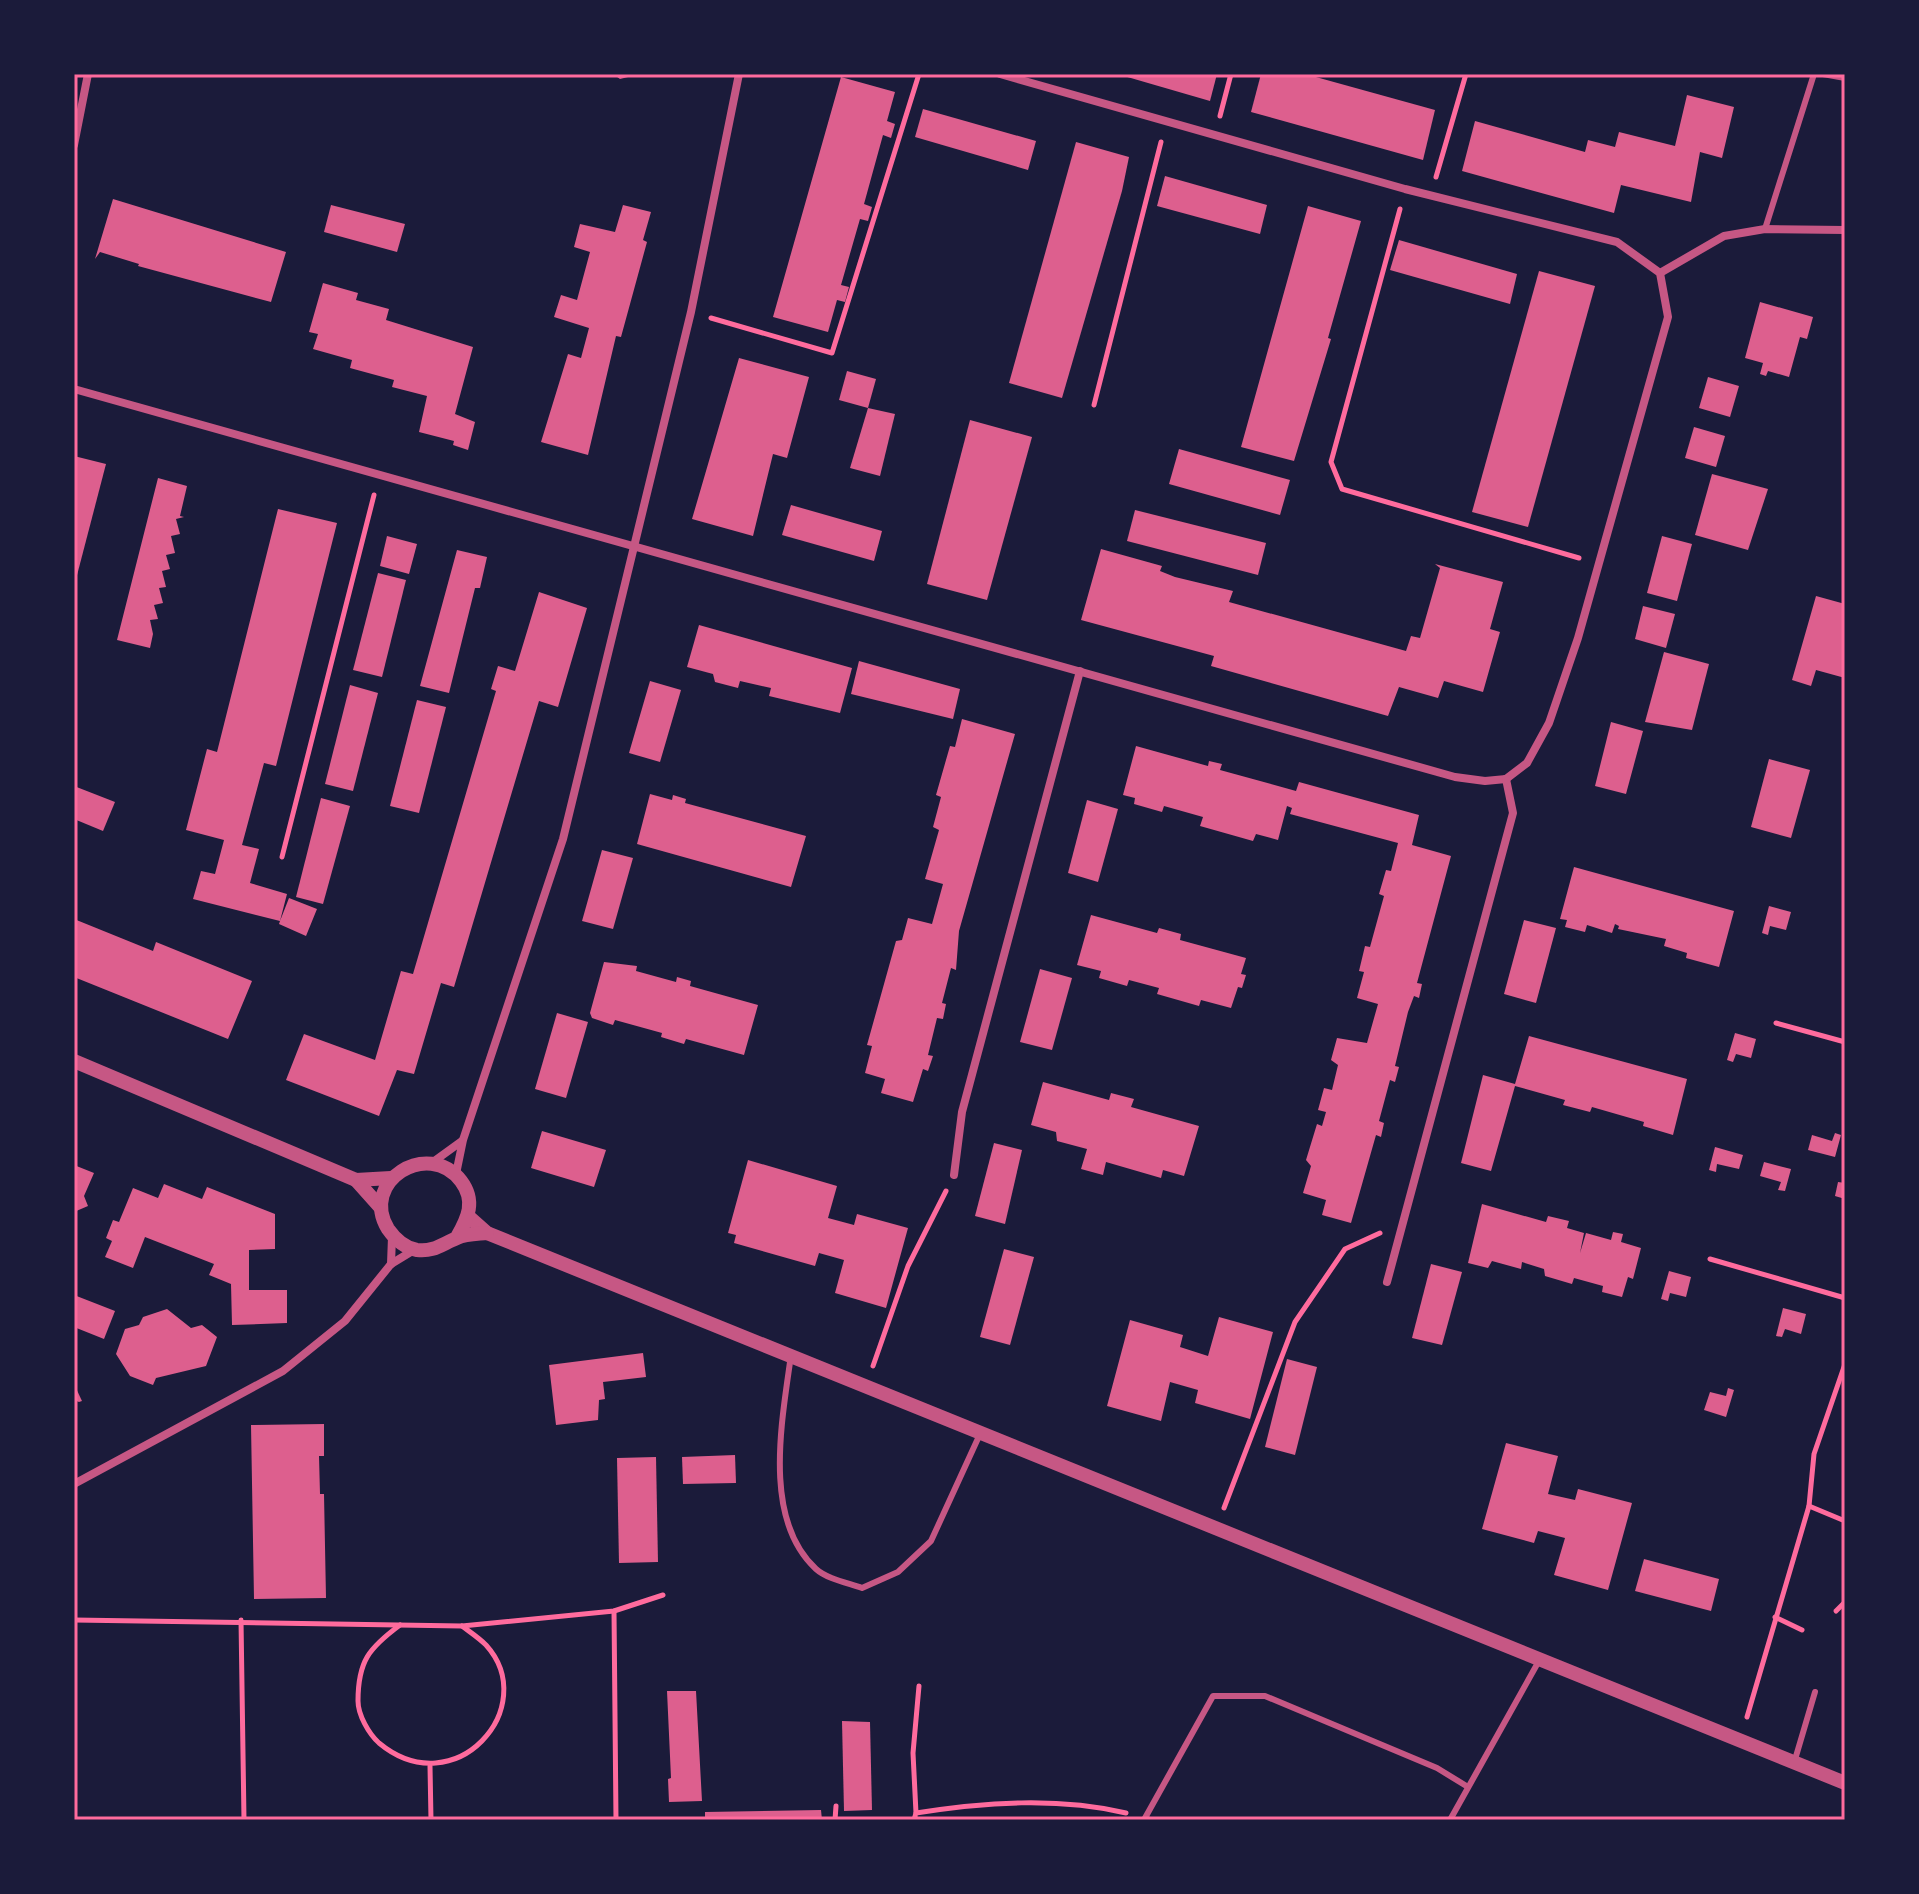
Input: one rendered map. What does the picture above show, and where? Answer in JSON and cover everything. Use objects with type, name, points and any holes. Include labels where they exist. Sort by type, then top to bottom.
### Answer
[{"type":"street","points":[[74,145],[88,74]]},
{"type":"street","points":[[456,1174],[463,1140],[563,839],[691,312],[739,74]]},
{"type":"street","points":[[74,389],[1455,777],[1485,781],[1506,779],[1527,763],[1549,723],[1599,564],[1668,317],[1660,273],[1617,242],[1405,189],[1000,74]]},
{"type":"street","points":[[1660,273],[1724,236],[1765,229],[1845,230]]},
{"type":"street","points":[[954,1175],[962,1112],[1080,671]]},
{"type":"street","points":[[1387,1282],[1513,813],[1506,779]]},
{"type":"street","points":[[74,1061],[356,1180],[381,1208],[393,1236],[391,1264]]},
{"type":"street","points":[[433,1162],[463,1140]]},
{"type":"street","points":[[74,1484],[283,1371],[345,1321],[391,1264],[415,1250],[445,1246],[457,1237],[469,1217],[470,1201],[456,1174],[433,1162],[417,1163],[391,1178],[356,1180]]},
{"type":"street","points":[[381,1208],[391,1178]]},
{"type":"street","points":[[469,1217],[487,1233],[1845,1783]]},
{"type":"street","points":[[457,1237],[487,1233]]},
{"type":"street","points":[[393,1236],[415,1250]]},
{"type":"lane","points":[[1765,229],[1814,74]]},
{"type":"lane","points":[[1823,74],[1845,78]]},
{"type":"lane","points":[[791,1355],[782,1423],[782,1488],[794,1545],[819,1572],[862,1588],[898,1572],[931,1541],[981,1432]]},
{"type":"lane","points":[[1450,1820],[1540,1659]]},
{"type":"lane","points":[[1794,1763],[1815,1692]]},
{"type":"lane","points":[[1148,1819],[1213,1696],[1265,1696],[1437,1768],[1468,1787]]},
{"type":"path","points":[[691,312],[832,353],[919,74]]},
{"type":"path","points":[[1215,136],[1231,74]]},
{"type":"path","points":[[1431,195],[1466,74]]},
{"type":"path","points":[[1094,405],[1167,122]]},
{"type":"path","points":[[1405,189],[1331,462],[1342,489],[1599,564]]},
{"type":"path","points":[[282,857],[379,475]]},
{"type":"path","points":[[1776,1023],[1845,1042]]},
{"type":"path","points":[[867,1386],[908,1266],[954,1175]]},
{"type":"path","points":[[1216,1528],[1295,1322],[1345,1249],[1402,1223]]},
{"type":"path","points":[[1710,1259],[1845,1298]]},
{"type":"path","points":[[1740,1740],[1809,1506],[1814,1454],[1845,1364]]},
{"type":"path","points":[[1809,1506],[1845,1521]]},
{"type":"path","points":[[74,1620],[241,1620],[462,1626],[614,1611],[663,1595]]},
{"type":"path","points":[[1836,1611],[1845,1602]]},
{"type":"path","points":[[614,1611],[616,1820]]},
{"type":"path","points":[[1775,1617],[1802,1630]]},
{"type":"path","points":[[241,1620],[244,1820]]},
{"type":"path","points":[[400,1625],[374,1645],[358,1674],[358,1707],[372,1737],[397,1758],[430,1766],[462,1758],[479,1745],[487,1738],[501,1708],[501,1676],[487,1647],[462,1626]]},
{"type":"path","points":[[919,1686],[913,1753],[915,1817],[973,1804],[1091,1805],[1148,1819]]},
{"type":"path","points":[[430,1766],[431,1820]]},
{"type":"path","points":[[835,1820],[836,1806]]},
{"type":"building","points":[[613,74],[636,74],[636,75],[620,79]]},
{"type":"building","points":[[1117,74],[1217,74],[1210,101]]},
{"type":"building","points":[[1261,74],[1305,74],[1435,110],[1423,160],[1251,112]]},
{"type":"building","points":[[841,77],[895,92],[887,121],[895,124],[891,138],[883,135],[864,204],[872,207],[868,221],[860,219],[841,285],[849,287],[845,302],[837,300],[828,332],[773,317]]},
{"type":"building","points":[[1687,95],[1734,107],[1722,158],[1700,152],[1691,202],[1621,185],[1614,213],[1462,171],[1475,121],[1585,152],[1588,140],[1615,147],[1619,132],[1675,146]]},
{"type":"building","points":[[923,109],[1036,141],[1028,170],[915,137]]},
{"type":"building","points":[[1076,142],[1129,157],[1062,398],[1009,383]]},
{"type":"building","points":[[1165,176],[1267,205],[1260,234],[1157,206]]},
{"type":"building","points":[[113,199],[286,252],[271,302],[138,266],[100,252],[95,259]]},
{"type":"building","points":[[331,205],[405,224],[397,252],[324,232]]},
{"type":"building","points":[[623,205],[651,212],[643,240],[647,242],[621,337],[616,336],[588,455],[541,442],[568,354],[581,358],[589,328],[554,317],[561,295],[577,300],[590,252],[574,247],[580,224],[615,232]]},
{"type":"building","points":[[1308,206],[1361,221],[1328,338],[1331,339],[1294,461],[1241,447]]},
{"type":"building","points":[[1399,240],[1517,274],[1510,304],[1390,270]]},
{"type":"building","points":[[1539,271],[1595,286],[1528,527],[1472,512]]},
{"type":"building","points":[[323,283],[358,293],[356,300],[389,309],[386,320],[473,347],[455,414],[475,422],[468,450],[453,445],[454,441],[419,432],[427,396],[392,387],[394,380],[350,368],[352,360],[313,349],[318,334],[309,332]]},
{"type":"building","points":[[1760,302],[1813,317],[1807,339],[1800,337],[1789,377],[1768,371],[1766,376],[1760,374],[1763,363],[1745,358]]},
{"type":"building","points":[[739,358],[809,377],[787,458],[773,454],[753,536],[692,519]]},
{"type":"building","points":[[847,371],[876,379],[868,408],[839,400]]},
{"type":"building","points":[[1708,377],[1739,386],[1730,417],[1699,408]]},
{"type":"building","points":[[868,408],[895,414],[880,476],[850,468]]},
{"type":"building","points":[[970,420],[1032,437],[987,600],[927,584]]},
{"type":"building","points":[[1694,427],[1725,436],[1716,467],[1685,458]]},
{"type":"building","points":[[1179,449],[1290,480],[1280,515],[1169,484]]},
{"type":"building","points":[[74,456],[106,464],[75,583],[74,583]]},
{"type":"building","points":[[1712,474],[1768,489],[1748,550],[1695,535]]},
{"type":"building","points":[[158,478],[187,486],[180,516],[184,517],[176,519],[180,534],[171,536],[175,553],[166,555],[170,569],[162,571],[166,587],[159,588],[163,603],[154,605],[158,619],[150,620],[153,634],[150,648],[117,640]]},
{"type":"building","points":[[791,505],[882,531],[874,561],[782,535]]},
{"type":"building","points":[[278,509],[337,523],[276,766],[264,763],[242,845],[259,849],[250,883],[287,894],[280,921],[193,899],[201,871],[215,874],[224,840],[186,830],[207,749],[217,752]]},
{"type":"building","points":[[1135,510],[1266,543],[1258,575],[1127,541]]},
{"type":"building","points":[[387,536],[417,544],[409,574],[380,566]]},
{"type":"building","points":[[1662,536],[1692,544],[1677,601],[1647,593]]},
{"type":"building","points":[[1101,549],[1162,566],[1160,571],[1175,577],[1233,591],[1229,602],[1406,651],[1411,636],[1420,638],[1440,568],[1435,564],[1503,582],[1490,629],[1500,632],[1483,692],[1444,681],[1438,698],[1399,687],[1388,716],[1211,666],[1214,656],[1081,620]]},
{"type":"building","points":[[457,550],[487,557],[480,588],[475,588],[449,693],[420,686]]},
{"type":"building","points":[[378,573],[406,580],[382,677],[353,670]]},
{"type":"building","points":[[539,592],[587,608],[558,707],[539,701],[454,987],[441,983],[414,1074],[397,1070],[379,1116],[286,1080],[304,1034],[375,1060],[401,971],[413,974],[496,691],[491,689],[498,666],[515,671]]},
{"type":"building","points":[[1816,596],[1845,604],[1845,678],[1816,670],[1811,686],[1792,680]]},
{"type":"building","points":[[1643,606],[1675,614],[1666,648],[1635,639]]},
{"type":"building","points":[[699,625],[852,668],[840,713],[769,696],[771,688],[740,681],[738,688],[715,682],[713,674],[687,667]]},
{"type":"building","points":[[1664,652],[1709,664],[1692,730],[1645,722]]},
{"type":"building","points":[[859,661],[960,689],[953,719],[851,694]]},
{"type":"building","points":[[650,681],[681,690],[660,762],[629,753]]},
{"type":"building","points":[[350,685],[378,693],[353,791],[325,784]]},
{"type":"building","points":[[417,700],[446,707],[419,813],[390,806]]},
{"type":"building","points":[[962,719],[1015,734],[959,931],[956,970],[951,968],[942,1003],[946,1004],[943,1019],[937,1018],[928,1055],[933,1056],[928,1071],[923,1069],[913,1102],[881,1093],[885,1079],[865,1073],[872,1046],[867,1045],[896,941],[902,940],[908,918],[932,924],[943,884],[925,879],[939,830],[933,827],[941,797],[936,795],[950,746],[955,747]]},
{"type":"building","points":[[1611,722],[1643,731],[1626,794],[1595,786]]},
{"type":"building","points":[[1136,746],[1208,766],[1209,761],[1222,764],[1220,770],[1296,791],[1299,782],[1419,815],[1412,845],[1451,856],[1417,983],[1422,984],[1419,998],[1414,996],[1408,1012],[1395,1066],[1399,1067],[1395,1082],[1390,1080],[1379,1121],[1384,1123],[1381,1137],[1376,1135],[1351,1223],[1322,1215],[1326,1200],[1303,1193],[1311,1166],[1306,1160],[1317,1124],[1322,1126],[1326,1112],[1318,1110],[1324,1088],[1332,1090],[1338,1065],[1331,1060],[1337,1038],[1367,1043],[1378,1004],[1357,998],[1364,972],[1359,971],[1365,946],[1370,947],[1384,896],[1379,894],[1386,870],[1391,871],[1398,843],[1290,814],[1292,808],[1287,806],[1278,840],[1256,834],[1253,841],[1200,826],[1203,817],[1164,806],[1162,812],[1134,804],[1135,798],[1123,795]]},
{"type":"building","points":[[1769,759],[1810,770],[1791,838],[1751,827]]},
{"type":"building","points":[[74,786],[115,802],[103,831],[74,819]]},
{"type":"building","points":[[650,794],[672,800],[673,795],[686,799],[685,803],[806,836],[791,887],[637,844]]},
{"type":"building","points":[[321,798],[350,806],[323,904],[296,897]]},
{"type":"building","points":[[1087,800],[1118,809],[1098,882],[1068,873]]},
{"type":"building","points":[[602,850],[633,858],[613,929],[582,921]]},
{"type":"building","points":[[1574,867],[1734,911],[1719,967],[1686,958],[1687,953],[1664,946],[1666,939],[1618,929],[1619,926],[1615,924],[1612,933],[1587,925],[1585,932],[1565,927],[1567,920],[1560,919]]},
{"type":"building","points":[[289,898],[317,909],[306,936],[279,924]]},
{"type":"building","points":[[1769,906],[1791,912],[1786,930],[1770,926],[1768,935],[1762,933]]},
{"type":"building","points":[[1091,915],[1157,933],[1159,928],[1181,934],[1180,940],[1246,958],[1241,974],[1246,975],[1231,1008],[1201,1000],[1199,1006],[1157,994],[1159,988],[1129,980],[1127,986],[1099,978],[1101,971],[1077,965]]},
{"type":"building","points":[[74,919],[153,951],[156,942],[252,981],[228,1039],[74,977]]},
{"type":"building","points":[[1524,920],[1556,928],[1536,1003],[1504,994]]},
{"type":"building","points":[[604,962],[637,966],[636,971],[676,982],[677,977],[691,981],[690,986],[758,1005],[744,1055],[686,1039],[684,1044],[661,1037],[662,1033],[615,1020],[613,1025],[592,1018],[590,1013]]},
{"type":"building","points":[[1040,969],[1072,978],[1052,1050],[1020,1042]]},
{"type":"building","points":[[557,1013],[588,1022],[566,1098],[535,1089]]},
{"type":"building","points":[[1735,1033],[1756,1039],[1751,1058],[1736,1054],[1733,1062],[1727,1060]]},
{"type":"building","points":[[1529,1036],[1687,1079],[1673,1135],[1643,1126],[1644,1122],[1592,1107],[1590,1112],[1563,1105],[1565,1100],[1515,1086],[1491,1171],[1461,1163],[1483,1075],[1515,1084]]},
{"type":"building","points":[[1043,1082],[1109,1100],[1111,1093],[1134,1099],[1131,1107],[1199,1126],[1184,1176],[1163,1170],[1161,1178],[1106,1162],[1103,1175],[1081,1169],[1087,1149],[1057,1141],[1056,1132],[1031,1125]]},
{"type":"building","points":[[542,1131],[606,1150],[594,1187],[531,1168]]},
{"type":"building","points":[[1835,1133],[1841,1135],[1835,1157],[1808,1150],[1812,1135],[1832,1141]]},
{"type":"building","points":[[994,1143],[1022,1150],[1005,1224],[975,1216]]},
{"type":"building","points":[[1715,1147],[1743,1155],[1739,1169],[1717,1164],[1716,1172],[1709,1170]]},
{"type":"building","points":[[748,1160],[837,1186],[828,1218],[854,1225],[857,1214],[908,1228],[886,1308],[835,1293],[844,1260],[819,1253],[815,1266],[734,1243],[736,1235],[728,1233]]},
{"type":"building","points":[[1764,1162],[1791,1169],[1785,1191],[1778,1190],[1781,1182],[1760,1176]]},
{"type":"building","points":[[74,1165],[94,1173],[84,1196],[88,1206],[74,1212]]},
{"type":"building","points":[[1838,1182],[1845,1183],[1845,1199],[1835,1196]]},
{"type":"building","points":[[164,1184],[202,1199],[207,1187],[275,1214],[275,1249],[249,1250],[249,1290],[287,1290],[287,1323],[232,1325],[231,1284],[209,1275],[214,1264],[145,1237],[133,1268],[105,1257],[112,1241],[106,1238],[113,1220],[119,1222],[133,1188],[158,1198]]},
{"type":"building","points":[[1482,1204],[1546,1222],[1548,1216],[1569,1221],[1567,1228],[1584,1233],[1580,1253],[1586,1233],[1611,1240],[1613,1232],[1623,1234],[1621,1242],[1641,1248],[1633,1279],[1628,1277],[1622,1297],[1602,1292],[1603,1286],[1574,1278],[1572,1284],[1545,1276],[1544,1269],[1522,1262],[1521,1269],[1492,1261],[1488,1268],[1468,1263]]},
{"type":"building","points":[[1004,1249],[1034,1257],[1010,1345],[980,1337]]},
{"type":"building","points":[[1431,1264],[1462,1272],[1442,1345],[1412,1338]]},
{"type":"building","points":[[1669,1271],[1691,1277],[1686,1297],[1670,1293],[1668,1301],[1661,1299]]},
{"type":"building","points":[[74,1295],[115,1311],[104,1339],[74,1327]]},
{"type":"building","points":[[1783,1308],[1806,1314],[1801,1334],[1785,1329],[1782,1337],[1776,1336]]},
{"type":"building","points":[[167,1309],[191,1328],[202,1325],[217,1337],[206,1366],[156,1378],[153,1385],[130,1376],[116,1354],[125,1329],[139,1325],[143,1317]]},
{"type":"building","points":[[1219,1317],[1273,1332],[1250,1419],[1195,1403],[1198,1390],[1170,1382],[1161,1421],[1107,1406],[1130,1320],[1183,1335],[1180,1347],[1208,1356]]},
{"type":"building","points":[[643,1353],[646,1377],[603,1382],[605,1399],[599,1400],[598,1420],[556,1425],[549,1365]]},
{"type":"building","points":[[1287,1359],[1317,1367],[1295,1455],[1265,1447]]},
{"type":"building","points":[[74,1384],[82,1401],[74,1400]]},
{"type":"building","points":[[1728,1388],[1734,1390],[1726,1417],[1704,1410],[1710,1392],[1726,1396]]},
{"type":"building","points":[[324,1424],[324,1456],[319,1456],[320,1494],[324,1494],[326,1598],[254,1599],[251,1425]]},
{"type":"building","points":[[1506,1443],[1558,1456],[1548,1494],[1575,1500],[1578,1489],[1632,1503],[1608,1590],[1554,1575],[1565,1538],[1538,1531],[1534,1543],[1482,1529]]},
{"type":"building","points":[[735,1455],[736,1483],[683,1484],[682,1457]]},
{"type":"building","points":[[656,1457],[658,1562],[619,1563],[617,1458]]},
{"type":"building","points":[[1644,1559],[1719,1579],[1711,1611],[1635,1591]]},
{"type":"building","points":[[667,1691],[696,1691],[702,1801],[669,1802],[668,1779],[671,1778]]},
{"type":"building","points":[[842,1721],[870,1722],[872,1810],[844,1811]]},
{"type":"building","points":[[821,1810],[822,1820],[705,1820],[705,1812]]}]
